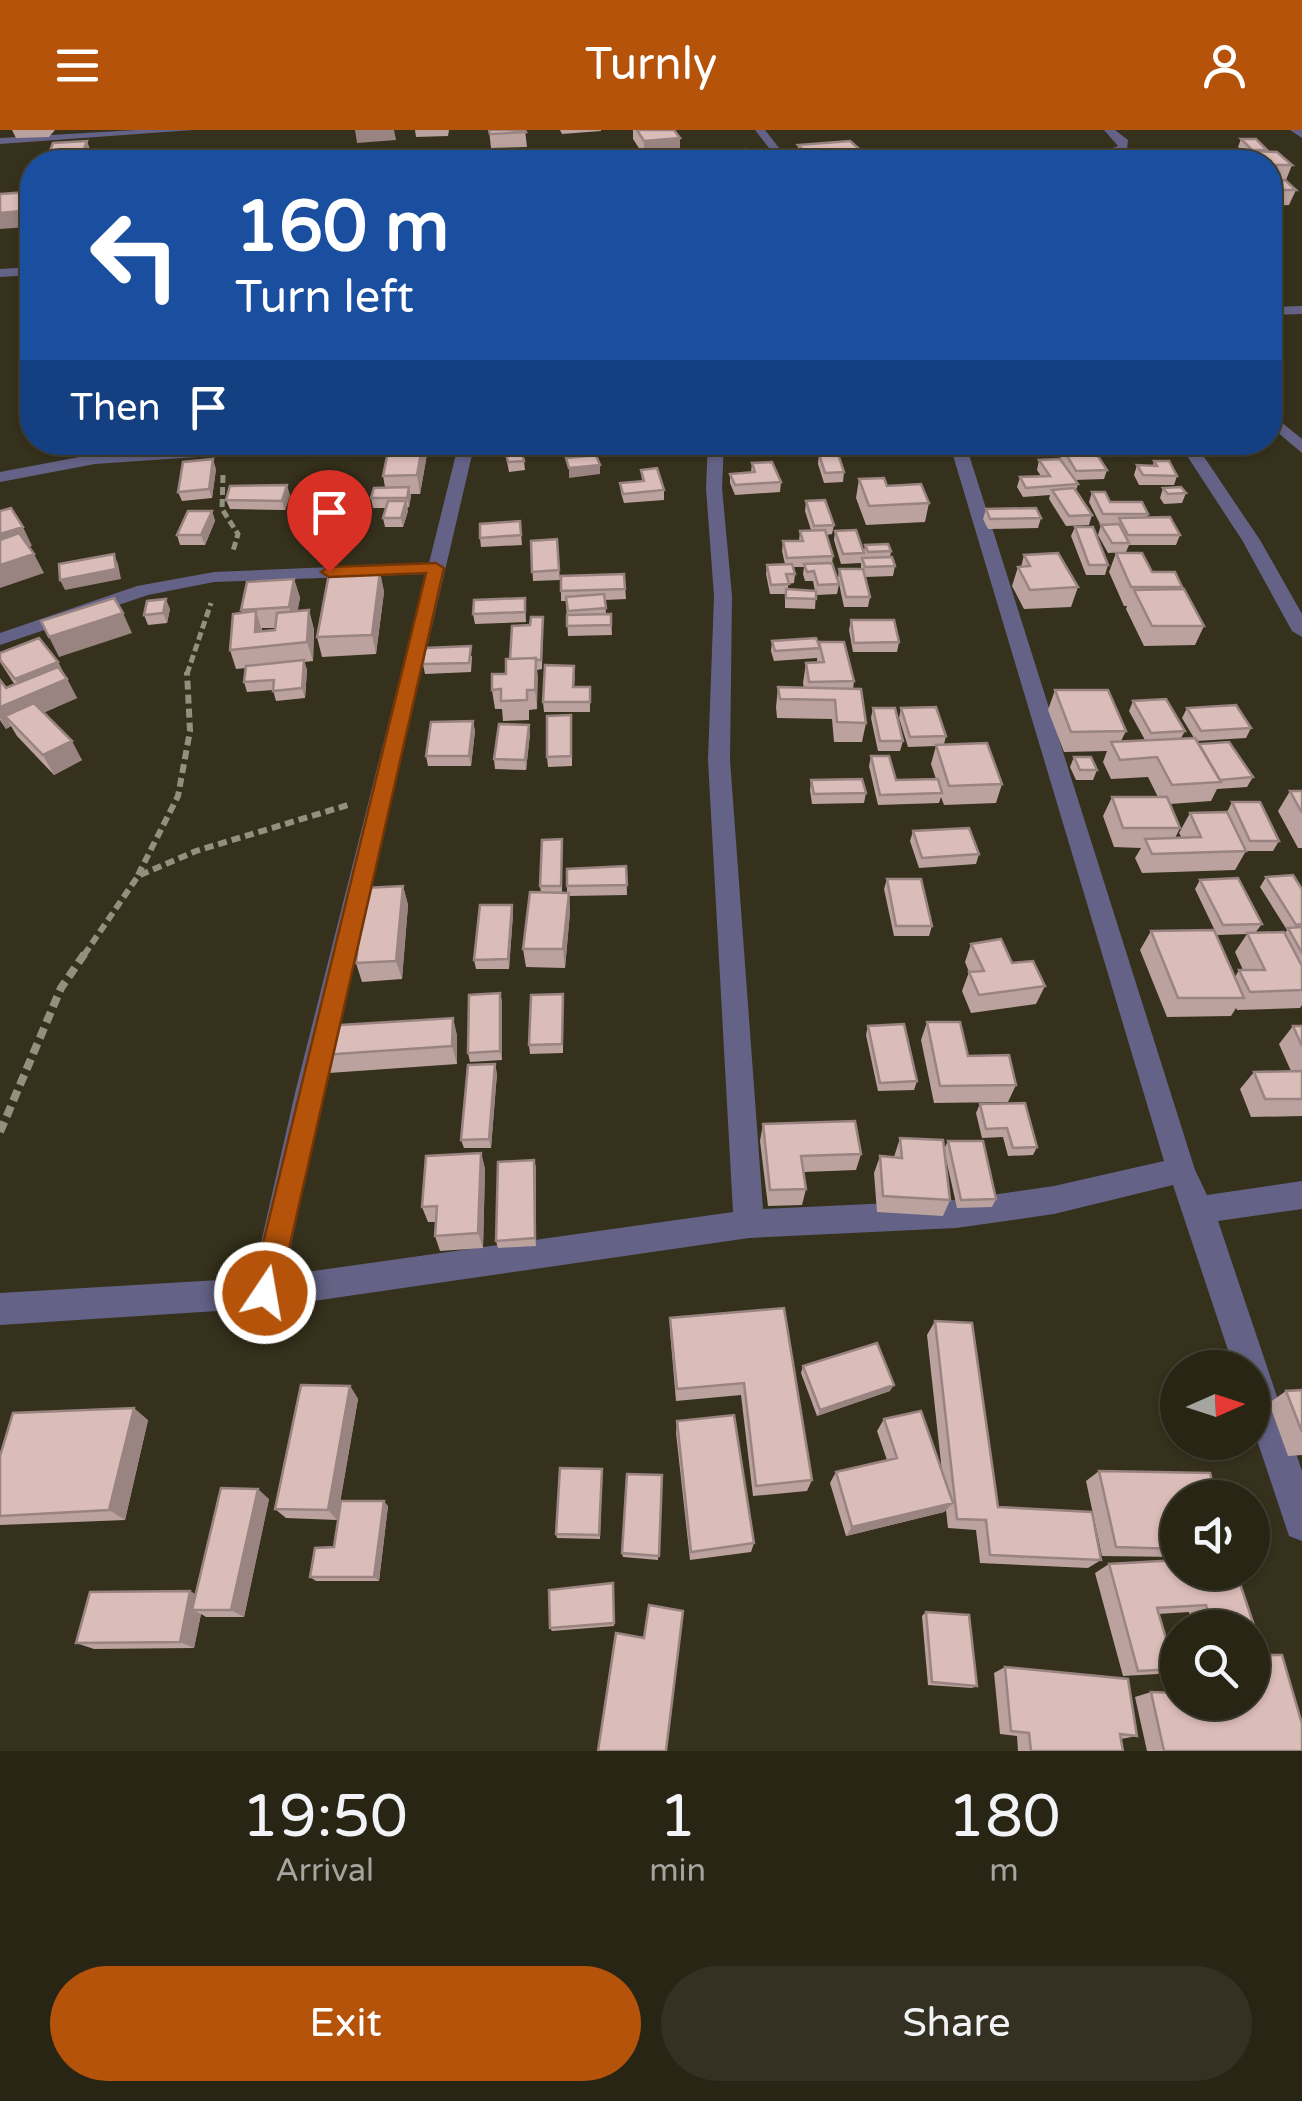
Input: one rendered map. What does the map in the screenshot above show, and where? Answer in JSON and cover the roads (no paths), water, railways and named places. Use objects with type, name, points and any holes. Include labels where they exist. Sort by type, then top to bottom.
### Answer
[{"type":"street","points":[[0,141],[188,130]]},
{"type":"street","points":[[1109,130],[1124,142],[1123,148],[1116,150]]},
{"type":"street","points":[[1294,130],[1302,135]]},
{"type":"street","points":[[1282,429],[1302,448]]},
{"type":"street","points":[[0,477],[94,458],[157,455]]},
{"type":"street","points":[[265,1293],[464,455]]},
{"type":"street","points":[[715,455],[714,488],[724,596],[719,760],[748,1224]]},
{"type":"street","points":[[961,455],[1182,1170],[1200,1210],[1246,1350]]},
{"type":"street","points":[[1195,455],[1252,540],[1302,631]]},
{"type":"street","points":[[0,638],[144,590],[219,576],[436,568]]},
{"type":"street","points":[[0,1309],[265,1293],[748,1224],[956,1214],[1054,1200],[1182,1170]]},
{"type":"street","points":[[1200,1210],[1302,1195]]},
{"type":"street","points":[[1270,1425],[1302,1522]]}]
